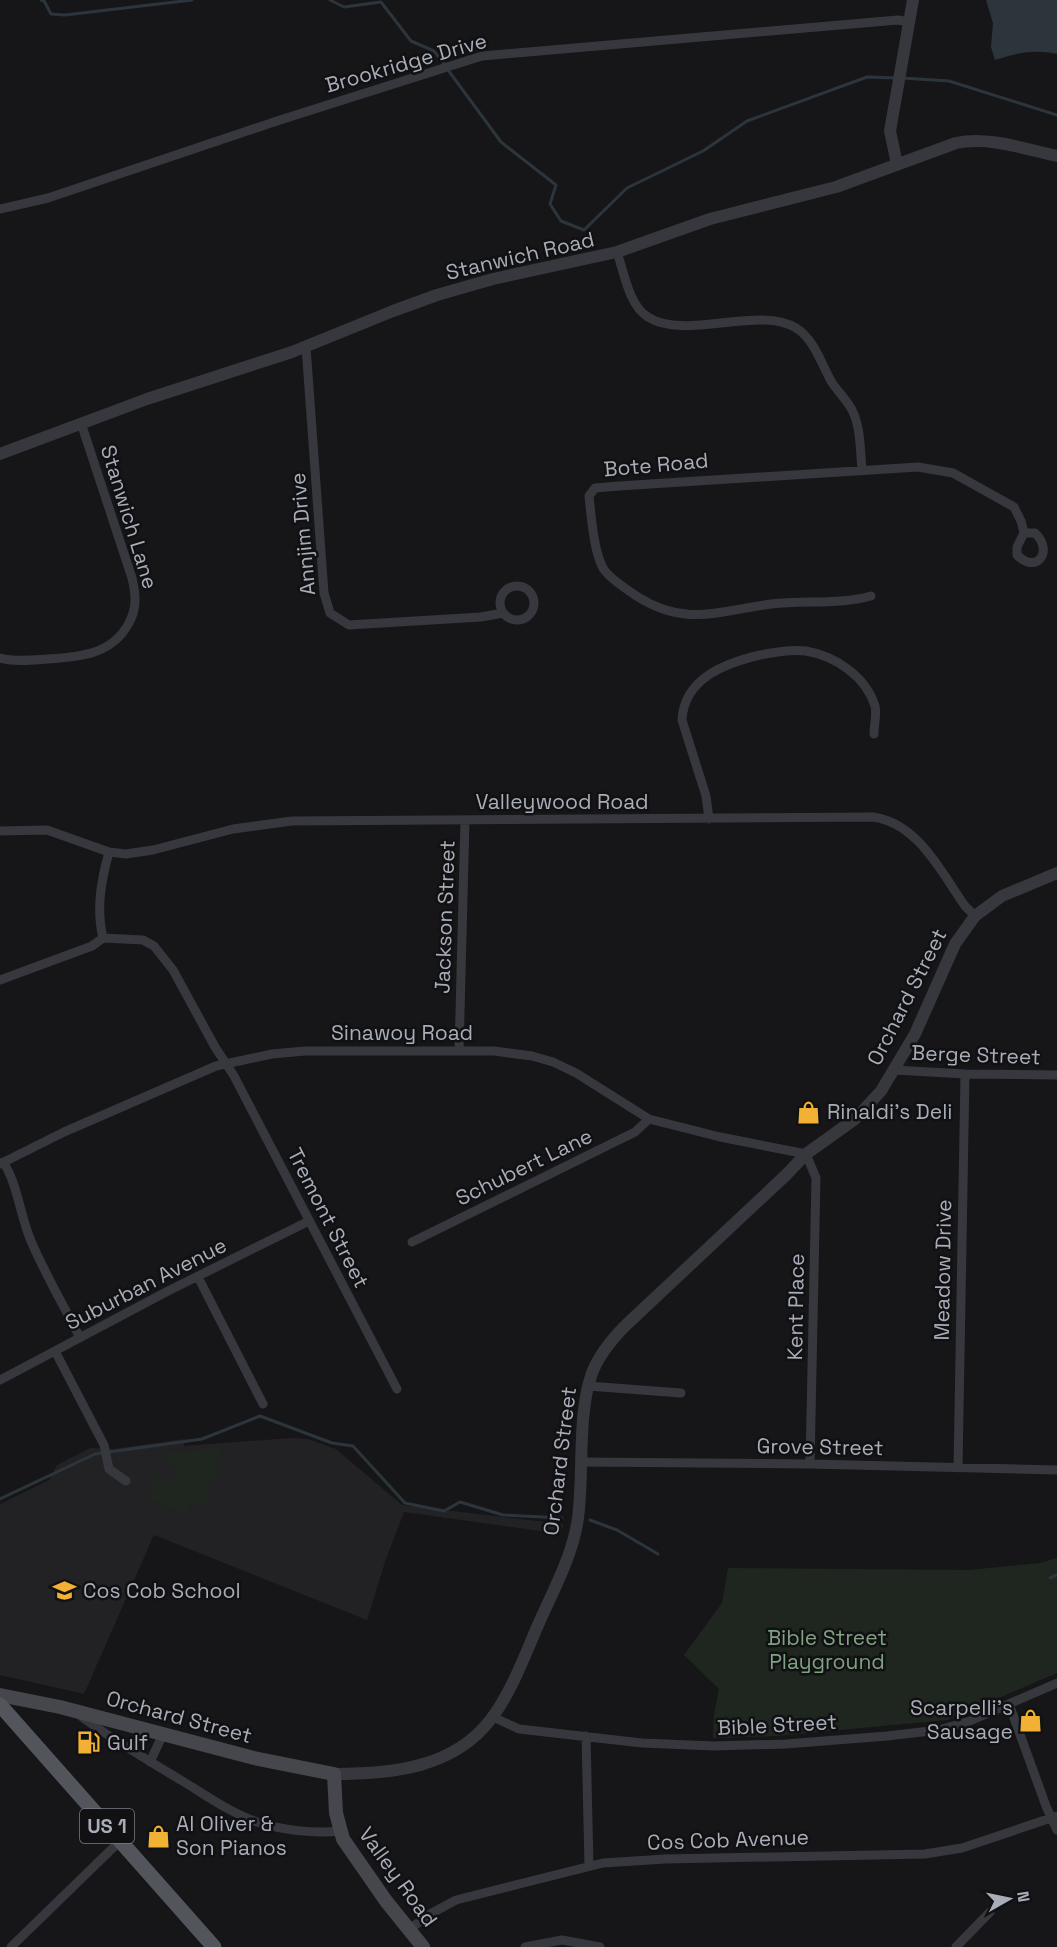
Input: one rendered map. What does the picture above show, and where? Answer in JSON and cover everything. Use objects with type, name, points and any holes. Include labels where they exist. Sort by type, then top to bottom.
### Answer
[{"type":"main road","name":"Orchard Street","points":[[0,1695],[36,1701],[281,1764],[334,1774]]},
{"type":"main road","name":"US 1","points":[[0,1705],[214,1947]]},
{"type":"main road","name":"Valley Road","points":[[334,1774],[336,1813],[340,1831],[354,1857],[423,1947]]},
{"type":"street","points":[[897,164],[890,137],[913,0]]},
{"type":"street","name":"Brookridge Drive","points":[[0,209],[48,198],[455,63],[489,55],[813,26],[898,20],[910,22]]},
{"type":"street","name":"Stanwich Road","points":[[0,454],[147,399],[306,347],[393,311],[454,290],[492,279],[617,252],[710,219],[836,188],[947,145],[970,141],[1057,156]]},
{"type":"street","points":[[617,252],[634,300],[645,316],[658,323],[678,326],[763,321],[783,323],[796,328],[807,338],[831,381],[853,411],[862,469]]},
{"type":"street","name":"Annjim Drive","points":[[306,347],[324,593],[330,613],[349,625],[481,618],[503,613]]},
{"type":"street","name":"Stanwich Lane","points":[[0,658],[18,660],[64,658],[108,648],[123,634],[133,616],[136,593],[81,423]]},
{"type":"street","name":"Bote Road","points":[[871,596],[853,601],[770,604],[707,614],[684,615],[653,606],[605,571],[596,547],[588,496],[595,488],[918,466],[953,473],[1014,507],[1022,522],[1024,533]]},
{"type":"street","points":[[709,819],[706,796],[682,720],[682,708],[693,688],[725,665],[782,651],[807,651],[825,656],[847,669],[866,686],[876,708],[874,734]]},
{"type":"street","name":"Valleywood Road","points":[[0,831],[47,830],[109,852],[126,854],[153,850],[225,830],[261,824],[313,821],[849,816],[884,819],[906,830],[919,843],[965,906],[975,916]]},
{"type":"street","name":"Jackson Street","points":[[459,1051],[465,821]]},
{"type":"street","points":[[0,980],[92,945],[103,938],[99,921],[100,894],[109,852]]},
{"type":"street","name":"Orchard Street","points":[[334,1774],[387,1771],[436,1761],[459,1750],[472,1740],[493,1717],[534,1633],[572,1542],[578,1518],[588,1386],[599,1360],[618,1334],[806,1154],[864,1111],[894,1070],[926,1011],[955,944],[975,916],[1002,896],[1057,873]]},
{"type":"street","name":"Tremont Street","points":[[103,938],[143,940],[160,952],[173,970],[226,1063],[397,1389]]},
{"type":"street","name":"Sinawoy Road","points":[[2,1163],[185,1078],[226,1063],[287,1052],[514,1053],[553,1062],[576,1073],[649,1119],[720,1137],[806,1154]]},
{"type":"street","name":"Berge Street","points":[[894,1070],[965,1074],[1057,1075]]},
{"type":"street","name":"Meadow Drive","points":[[958,1468],[965,1074]]},
{"type":"street","name":"Schubert Lane","points":[[412,1242],[635,1132],[649,1119]]},
{"type":"street","name":"Kent Place","points":[[806,1154],[816,1178],[810,1464]]},
{"type":"street","points":[[2,1163],[11,1173],[19,1209],[31,1242],[80,1338]]},
{"type":"street","name":"Suburban Avenue","points":[[0,1380],[309,1221]]},
{"type":"street","points":[[198,1277],[263,1404]]},
{"type":"street","points":[[55,1351],[104,1445],[109,1469],[126,1481]]},
{"type":"street","points":[[588,1386],[681,1392]]},
{"type":"street","name":"Grove Street","points":[[582,1462],[810,1464],[1057,1470]]},
{"type":"street","name":"Bible Street","points":[[493,1717],[519,1729],[681,1745],[760,1745],[939,1730],[970,1721],[1057,1683]]},
{"type":"street","points":[[1009,1704],[1054,1816],[1057,1830]]},
{"type":"street","name":"Valley Road","points":[[74,1711],[110,1738],[212,1799],[256,1821],[291,1829],[320,1832],[340,1831]]},
{"type":"street","points":[[150,1762],[163,1734]]},
{"type":"street","points":[[586,1736],[589,1866]]},
{"type":"street","name":"Cos Cob Avenue","points":[[408,1930],[456,1900],[603,1863],[665,1859],[925,1854],[962,1848],[1054,1816]]},
{"type":"street","points":[[11,1947],[120,1841]]},
{"type":"street","points":[[956,1947],[990,1912]]},
{"type":"street","points":[[525,1947],[562,1940],[600,1947]]},
{"type":"shaded area","points":[[986,0],[1057,0],[1057,54],[1026,52],[995,60],[991,47],[993,23]]},
{"type":"shaded area","name":"Cos Cob School","points":[[291,1438],[308,1439],[336,1449],[402,1505],[563,1524],[561,1534],[404,1512],[367,1620],[154,1535],[84,1694],[0,1675],[0,1504],[49,1480],[57,1465],[90,1448],[113,1449],[185,1439],[184,1446]]},
{"type":"green space","points":[[222,1449],[217,1465],[220,1468],[216,1477],[212,1478],[209,1486],[212,1488],[205,1507],[192,1502],[186,1514],[147,1498],[157,1475],[174,1482],[179,1471],[170,1460],[162,1455],[177,1451],[187,1453],[194,1450]]},
{"type":"green space","name":"Bible Street Playground","points":[[1057,1558],[1057,1673],[947,1720],[777,1736],[713,1738],[714,1714],[719,1689],[684,1655],[722,1603],[728,1568],[968,1570],[1040,1563]]},
{"type":"waterway","points":[[41,0],[44,1],[51,14],[65,15],[192,0]]},
{"type":"waterway","points":[[330,0],[344,7],[381,2],[411,41],[434,51],[445,65]]},
{"type":"waterway","points":[[448,70],[501,142],[556,185],[550,204],[561,221],[584,230],[627,188],[703,151],[747,121],[867,77],[896,78]]},
{"type":"waterway","points":[[902,78],[949,81],[1057,115]]},
{"type":"waterway","points":[[0,1499],[95,1454],[202,1439],[260,1416],[332,1443],[353,1446],[405,1503],[444,1511],[460,1502],[503,1515],[562,1518]]},
{"type":"waterway","points":[[590,1520],[617,1530],[658,1554]]},
{"type":"waterway","points":[[1050,1578],[1057,1575]]},
{"type":"place","name":"Rinaldi's Deli","points":[[809,1112]]},
{"type":"place","name":"Cos Cob School","points":[[65,1591]]},
{"type":"place","name":"Scarpelli's Sausage","points":[[1031,1720]]},
{"type":"place","name":"Gulf","points":[[89,1743]]},
{"type":"place","name":"Al Oliver & Son Pianos","points":[[158,1836]]}]
